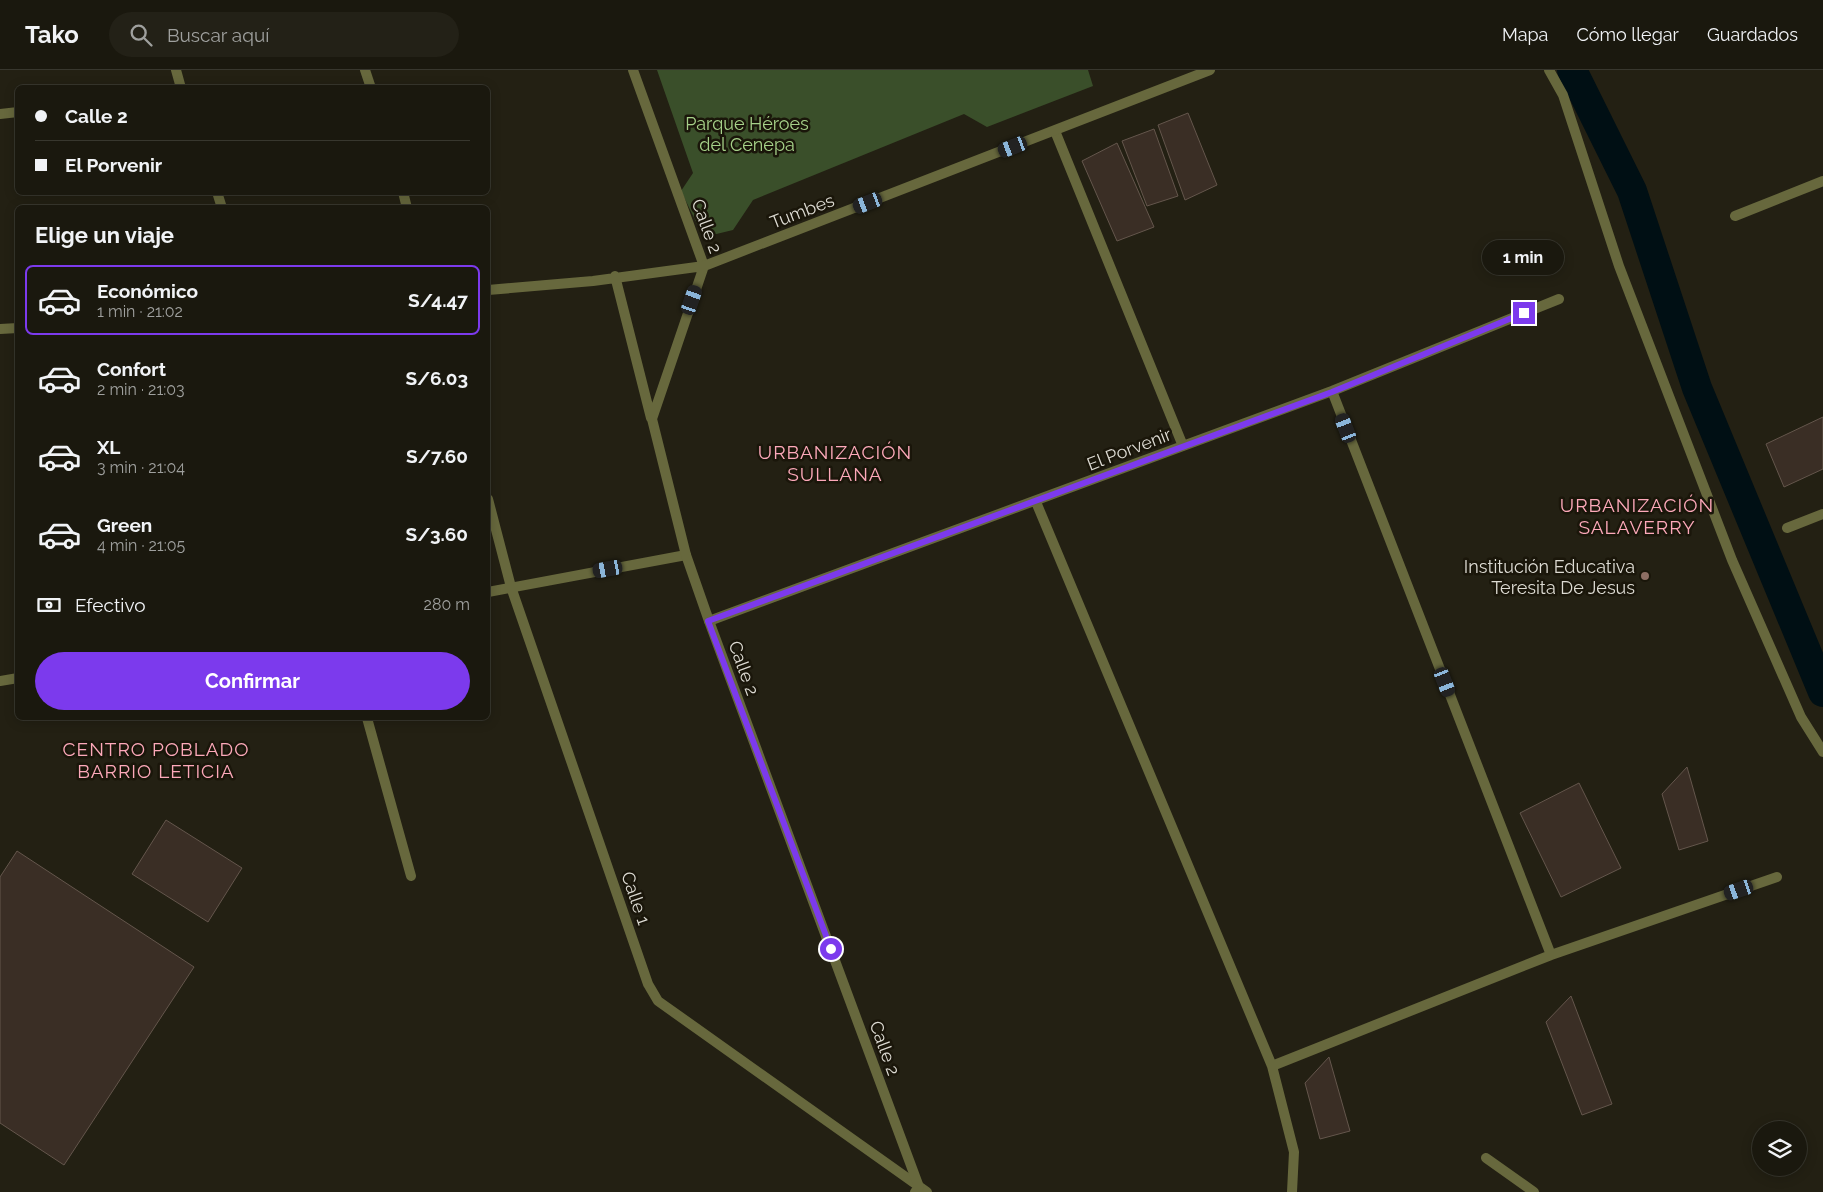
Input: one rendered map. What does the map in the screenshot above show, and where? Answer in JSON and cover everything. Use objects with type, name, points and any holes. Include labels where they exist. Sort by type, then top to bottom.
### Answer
[{"type":"street","points":[[176,70],[180,85]]},
{"type":"street","points":[[366,70],[370,85]]},
{"type":"street","name":"Calle 2","points":[[633,70],[704,266],[652,419],[686,555],[708,621],[920,1190]]},
{"type":"street","name":"Tumbes","points":[[490,290],[593,281],[615,276],[704,266],[1210,70]]},
{"type":"street","points":[[1549,70],[1563,95],[1619,266],[1732,560],[1801,717],[1823,752]]},
{"type":"street","points":[[0,114],[15,112]]},
{"type":"street","points":[[1056,130],[1183,446]]},
{"type":"street","points":[[1734,216],[1823,181]]},
{"type":"street","points":[[615,276],[652,419]]},
{"type":"street","name":"El Porvenir","points":[[708,621],[1332,392],[1559,299]]},
{"type":"street","points":[[0,329],[15,328]]},
{"type":"street","points":[[1332,392],[1551,955]]},
{"type":"street","points":[[1036,502],[1272,1066],[1294,1152],[1292,1192]]},
{"type":"street","name":"Calle 1","points":[[490,507],[511,587],[648,984],[658,1001],[920,1190]]},
{"type":"street","points":[[1787,528],[1823,514]]},
{"type":"street","points":[[490,592],[686,555]]},
{"type":"street","points":[[0,681],[15,678]]},
{"type":"street","points":[[368,720],[411,876]]},
{"type":"street","points":[[1272,1066],[1551,955],[1777,877]]},
{"type":"street","points":[[1486,1158],[1534,1192]]},
{"type":"green space","name":"Parque Héroes del Cenepa","points":[[657,70],[1088,70],[1093,86],[987,127],[964,114],[753,200],[733,230],[708,236],[698,226],[681,191],[693,173]]},
{"type":"building","points":[[1188,113],[1217,185],[1185,200],[1158,125]]},
{"type":"building","points":[[1154,129],[1178,196],[1147,206],[1122,141]]},
{"type":"building","points":[[1117,143],[1154,227],[1117,241],[1082,161]]},
{"type":"building","points":[[1823,417],[1823,469],[1784,487],[1766,444]]},
{"type":"building","points":[[1687,767],[1708,841],[1679,850],[1662,794]]},
{"type":"building","points":[[1579,783],[1621,868],[1561,897],[1520,813]]},
{"type":"building","points":[[166,820],[242,868],[208,922],[132,874]]},
{"type":"building","points":[[17,851],[194,967],[64,1165],[0,1123],[0,877]]},
{"type":"building","points":[[1571,996],[1612,1104],[1582,1115],[1546,1022]]},
{"type":"building","points":[[1329,1057],[1350,1131],[1320,1139],[1305,1083]]},
{"type":"waterway","points":[[1572,70],[1632,191],[1697,388],[1823,692]]},
{"type":"place","name":"Institución Educativa Teresita De Jesus","points":[[1645,576]]},
{"type":"district","name":"URBANIZACIÓN SULLANA","points":[[835,463]]},
{"type":"district","name":"URBANIZACIÓN SALAVERRY","points":[[1637,516]]},
{"type":"district","name":"CENTRO POBLADO BARRIO LETICIA","points":[[156,760]]},
{"type":"route","points":[[831,949],[708,621],[1332,392],[1524,313]]}]
